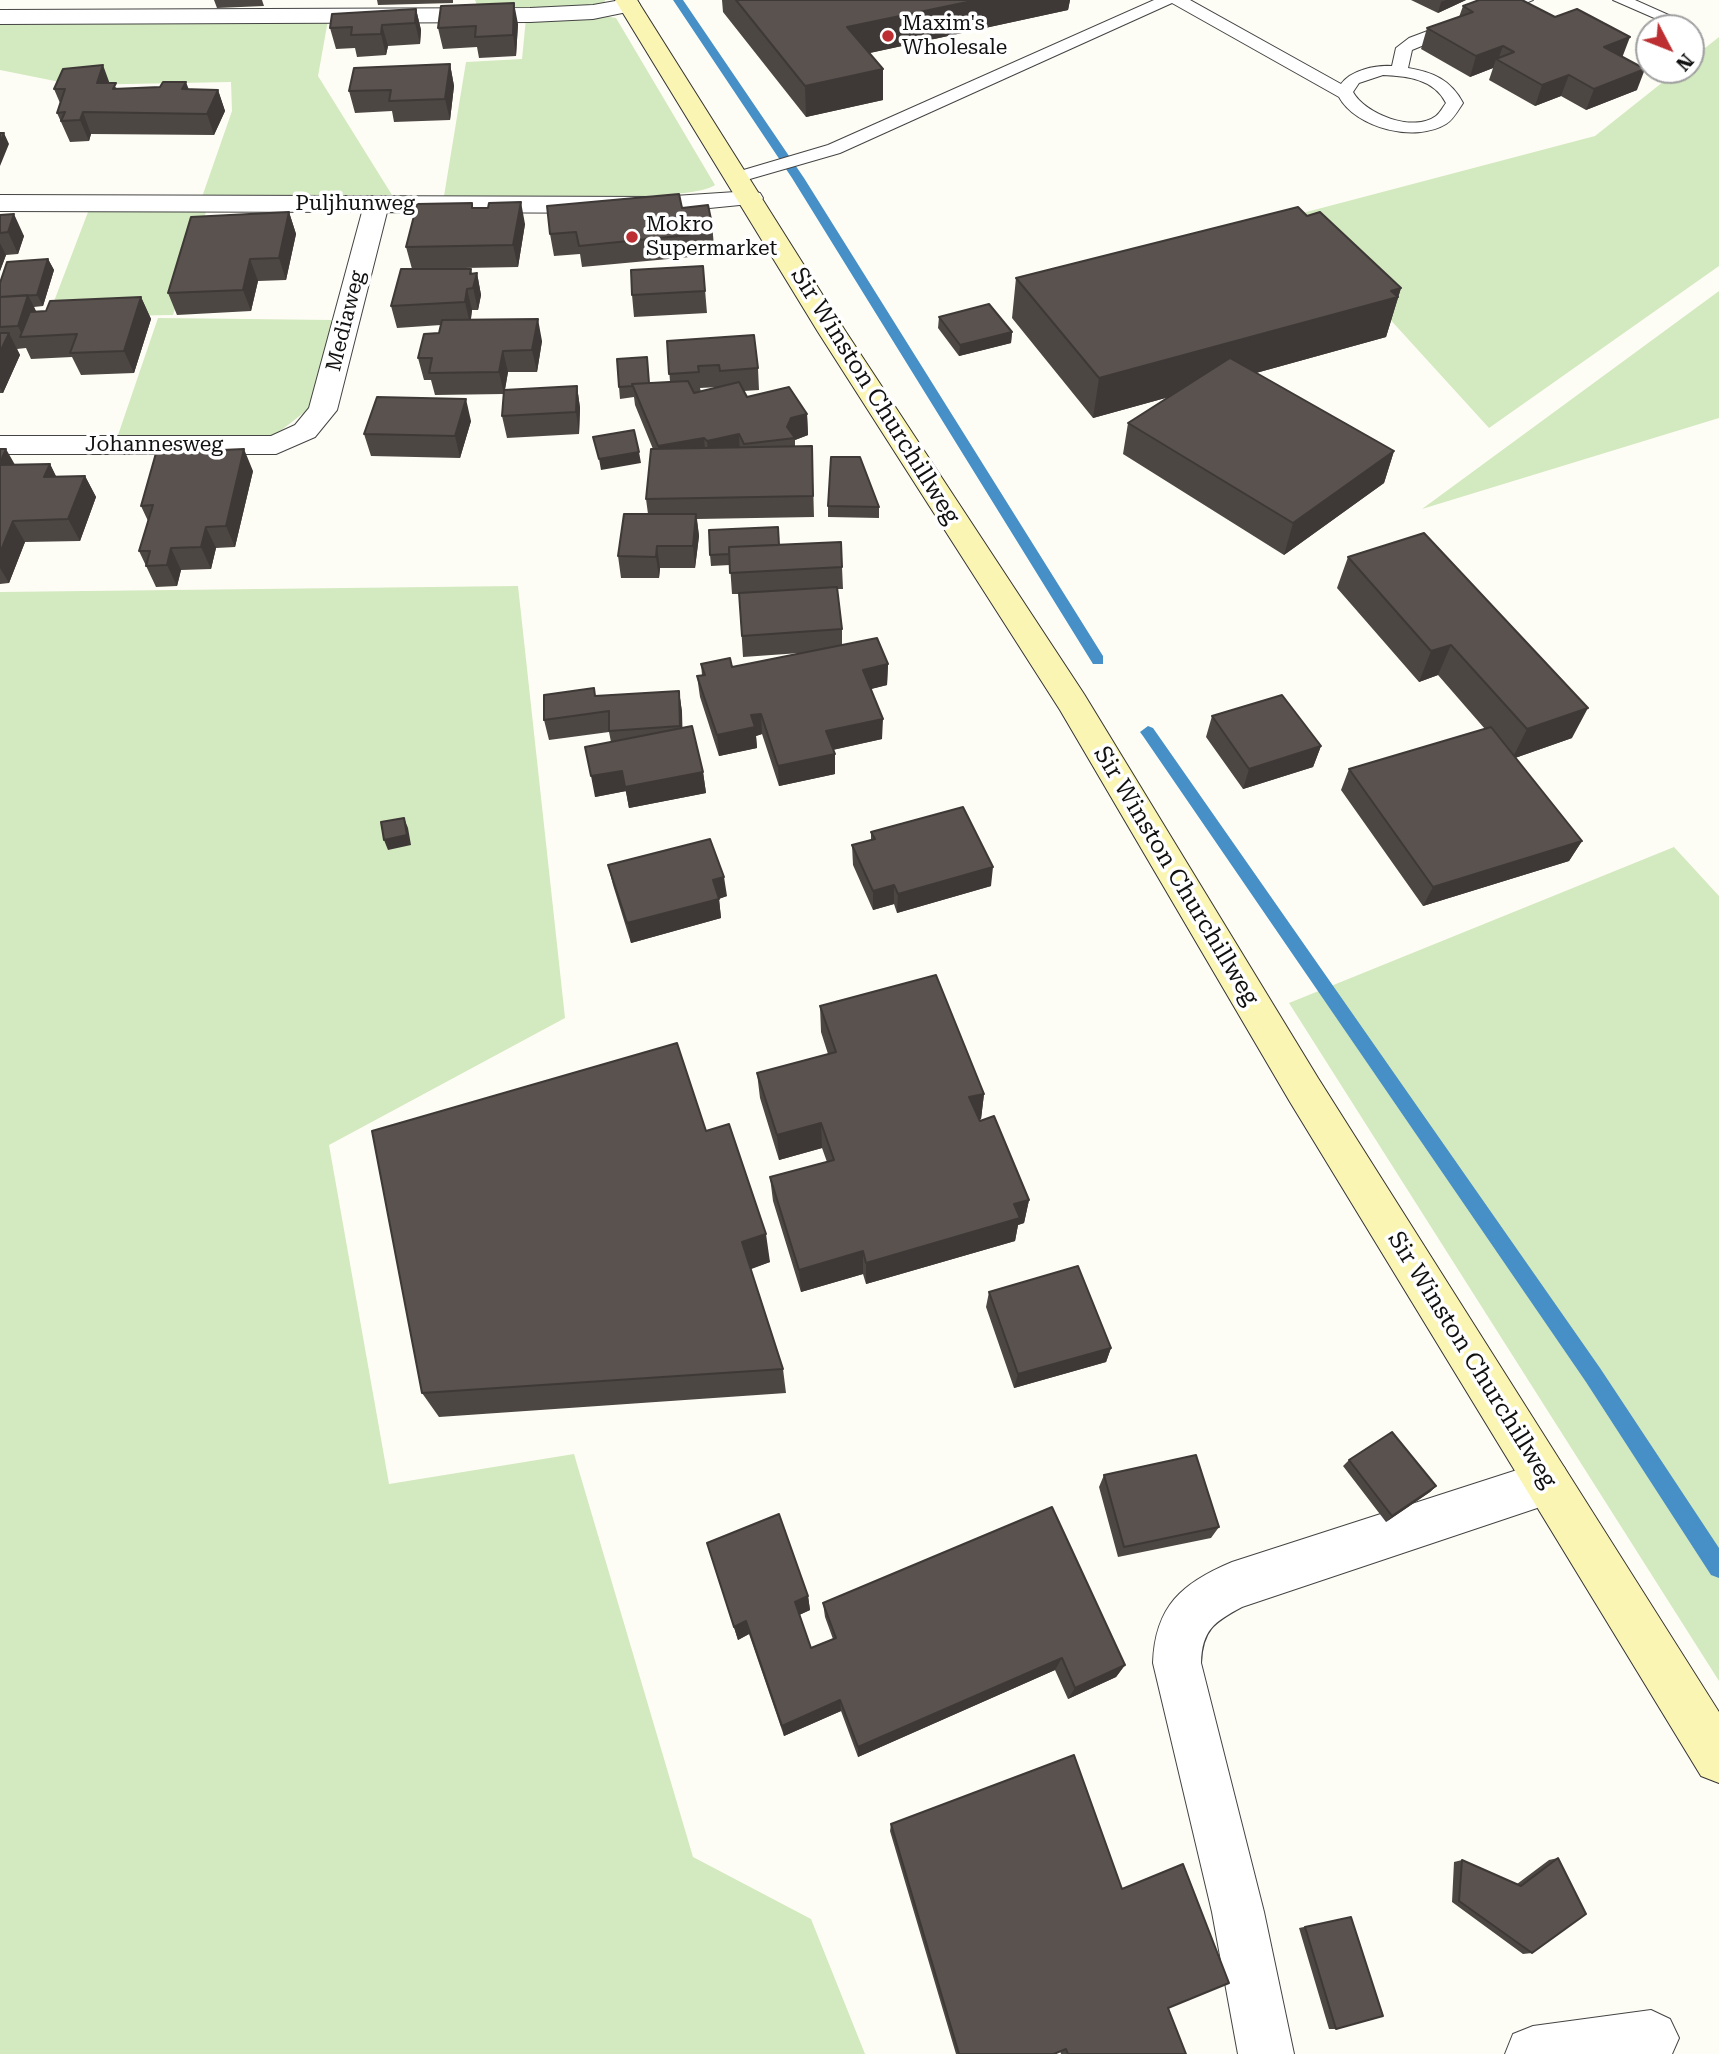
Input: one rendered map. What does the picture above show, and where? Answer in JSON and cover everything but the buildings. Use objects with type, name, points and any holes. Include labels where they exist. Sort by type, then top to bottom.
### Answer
[{"type":"street","points":[[0,17],[530,15],[593,12],[627,3]]},
{"type":"street","name":"Sir Winston Churchillweg","points":[[627,3],[752,181],[832,332],[1072,702],[1304,1090],[1719,1758]]},
{"type":"street","name":"Puljhunweg","points":[[0,203],[660,205],[752,181]]},
{"type":"street","name":"Mediaweg","points":[[305,431],[323,410],[376,205]]},
{"type":"street","name":"Johannesweg","points":[[0,445],[276,445],[305,431]]},
{"type":"street","points":[[1266,2054],[1238,1912],[1182,1689],[1176,1643],[1184,1620],[1204,1600],[1232,1586],[1548,1483]]},
{"type":"street","points":[[1533,2054],[1651,2038]]},
{"type":"lane","points":[[752,181],[825,152],[1167,0]]},
{"type":"lane","points":[[1178,0],[1344,93],[1354,109],[1366,117],[1390,124],[1432,123],[1452,111],[1455,103],[1444,86],[1416,74],[1399,71],[1382,71],[1355,78],[1344,93]]},
{"type":"lane","points":[[1399,71],[1404,48],[1415,41],[1525,0]]},
{"type":"lane","points":[[1621,0],[1656,14]]},
{"type":"green space","points":[[475,0],[605,1],[601,6],[492,12],[477,5]]},
{"type":"green space","points":[[599,15],[616,18],[715,185],[698,191],[629,197],[444,196],[466,62],[522,59],[526,18]]},
{"type":"green space","points":[[328,20],[318,76],[392,195],[202,197],[232,111],[231,82],[75,85],[0,70],[0,21]]},
{"type":"green space","points":[[1719,37],[1719,266],[1489,428],[1295,215],[1595,136],[1660,84],[1705,84],[1705,48]]},
{"type":"green space","points":[[88,212],[206,212],[173,315],[48,317]]},
{"type":"green space","points":[[1719,291],[1719,418],[1422,509]]},
{"type":"green space","points":[[158,318],[334,320],[311,407],[279,432],[266,437],[116,441]]},
{"type":"green space","points":[[518,586],[565,1018],[329,1145],[389,1484],[574,1454],[693,1857],[811,1919],[865,2054],[0,2054],[0,592]]},
{"type":"green space","points":[[1674,847],[1719,896],[1719,1681],[1289,1003]]},
{"type":"waterway","points":[[678,0],[798,178],[1098,660]]},
{"type":"waterway","points":[[1148,732],[1593,1375],[1719,1567]]},
{"type":"place","name":"Maxim's Wholesale","points":[[888,36]]},
{"type":"place","name":"Mokro Supermarket","points":[[632,237]]}]
